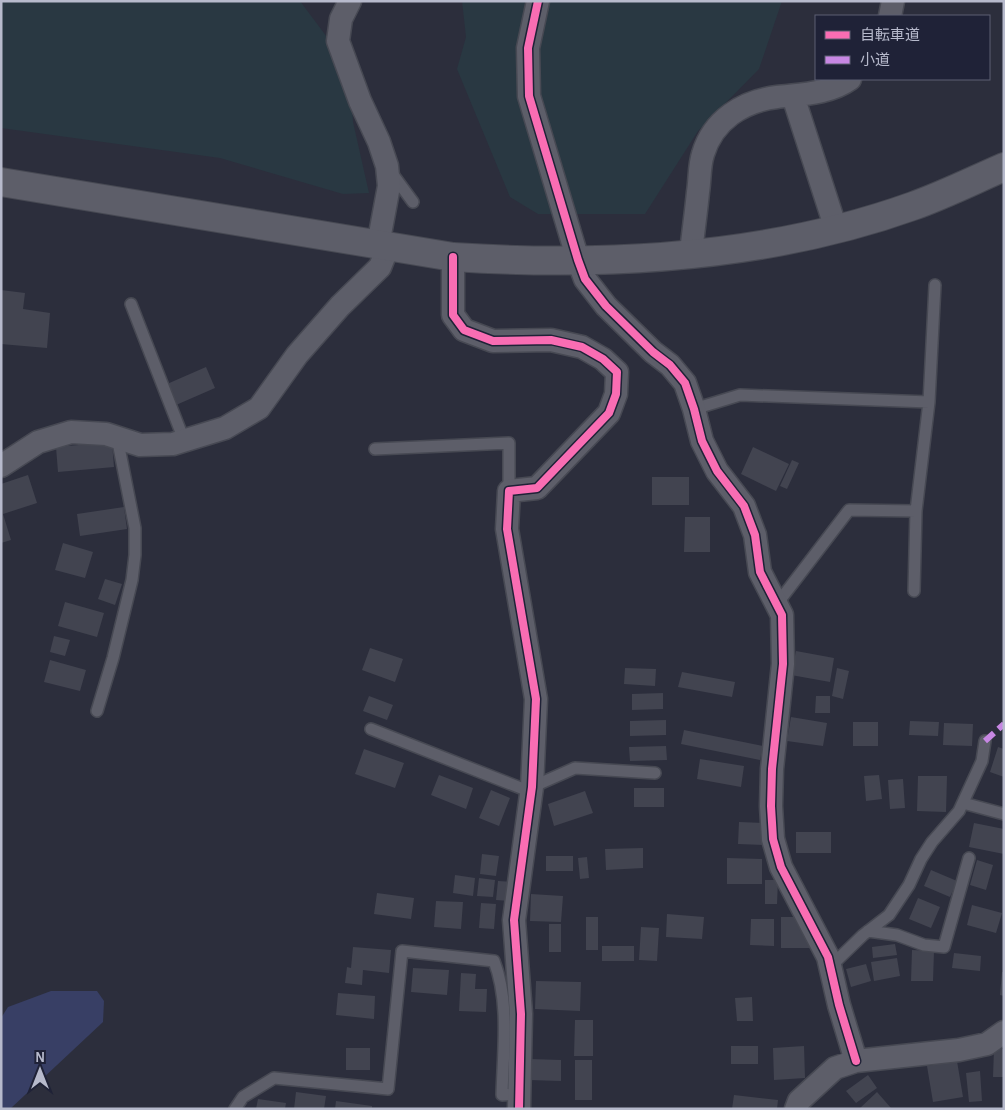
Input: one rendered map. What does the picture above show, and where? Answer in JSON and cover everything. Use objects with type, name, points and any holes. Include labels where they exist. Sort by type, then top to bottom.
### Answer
[{"type":"street","points":[[1,466],[38,442],[71,432],[106,434],[140,445],[173,444],[225,428],[258,408],[298,355],[340,306],[380,267],[389,186],[387,166],[380,142],[360,101],[338,41],[341,18],[350,1]]},
{"type":"street","points":[[538,1],[528,48],[530,96],[585,279],[606,306],[653,352],[670,365],[685,383],[702,441],[717,471],[744,506],[755,534],[760,572],[782,616],[783,664],[772,769],[771,806],[774,839],[781,867],[828,956],[856,1061]]},
{"type":"street","points":[[890,15],[893,1]]},
{"type":"street","points":[[691,253],[703,154],[714,130],[728,115],[750,103],[813,94],[842,85],[849,80]]},
{"type":"street","points":[[793,96],[836,228]]},
{"type":"street","points":[[1,182],[453,257],[490,260],[625,260],[766,246],[914,206],[1004,167]]},
{"type":"street","points":[[453,257],[453,315],[464,330],[493,341],[551,340],[582,347],[603,359],[617,372],[616,394],[609,413],[537,488],[509,491],[507,529],[536,699],[531,790],[514,920],[521,1014],[519,1101]]},
{"type":"street","points":[[796,1109],[799,1101],[835,1068],[856,1061],[959,1050],[987,1044],[1004,1032]]},
{"type":"lane","points":[[387,166],[414,202]]},
{"type":"lane","points":[[914,591],[916,511],[929,402],[935,285]]},
{"type":"lane","points":[[131,304],[184,440]]},
{"type":"lane","points":[[694,409],[740,395],[929,402]]},
{"type":"lane","points":[[96,711],[132,580],[135,555],[135,528],[118,437]]},
{"type":"lane","points":[[374,449],[508,443],[509,491]]},
{"type":"lane","points":[[777,604],[849,510],[916,511]]},
{"type":"lane","points":[[371,729],[531,790],[575,768],[654,773]]},
{"type":"lane","points":[[830,967],[868,931],[889,915],[909,885],[921,859],[932,842],[959,811],[982,761],[984,741]]},
{"type":"lane","points":[[963,803],[1004,814]]},
{"type":"lane","points":[[868,931],[897,935],[924,945],[944,947],[969,858]]},
{"type":"lane","points":[[235,1109],[243,1097],[274,1078],[388,1089],[402,951],[494,961],[500,977],[504,1020],[502,1095],[519,1101]]},
{"type":"shaded area","points":[[1,1],[300,1],[350,68],[353,122],[369,193],[343,194],[220,158],[1,128]]},
{"type":"shaded area","points":[[462,1],[782,1],[759,69],[698,131],[645,214],[538,214],[510,197],[457,69],[466,37]]},
{"type":"water","points":[[51,991],[97,991],[104,1001],[103,1022],[10,1109],[1,1109],[1,1018],[8,1007]]},
{"type":"building","points":[[1,290],[25,293],[23,309],[50,313],[47,348],[1,344]]},
{"type":"building","points":[[206,367],[215,388],[176,405],[167,384]]},
{"type":"building","points":[[112,442],[114,467],[58,472],[56,447]]},
{"type":"building","points":[[753,447],[789,464],[776,491],[741,474]]},
{"type":"building","points":[[792,460],[799,463],[787,489],[780,486]]},
{"type":"building","points":[[28,475],[37,503],[3,514],[11,540],[1,543],[1,484]]},
{"type":"building","points":[[652,477],[689,477],[689,505],[652,505]]},
{"type":"building","points":[[124,507],[127,529],[80,536],[77,514]]},
{"type":"building","points":[[685,517],[710,517],[710,552],[684,552]]},
{"type":"building","points":[[63,543],[93,552],[85,578],[55,570]]},
{"type":"building","points":[[105,579],[122,584],[115,605],[98,599]]},
{"type":"building","points":[[65,602],[104,613],[97,637],[58,626]]},
{"type":"building","points":[[54,636],[70,640],[65,656],[50,652]]},
{"type":"building","points":[[370,648],[403,659],[395,682],[362,670]]},
{"type":"building","points":[[796,651],[834,658],[830,682],[791,675]]},
{"type":"building","points":[[50,660],[86,670],[80,691],[44,682]]},
{"type":"building","points":[[625,668],[656,669],[655,686],[624,684]]},
{"type":"building","points":[[837,668],[849,671],[843,699],[832,696]]},
{"type":"building","points":[[682,672],[735,682],[732,697],[678,687]]},
{"type":"building","points":[[663,693],[663,709],[632,710],[632,694]]},
{"type":"building","points":[[369,696],[393,705],[387,720],[363,711]]},
{"type":"building","points":[[816,696],[830,696],[830,713],[815,713]]},
{"type":"building","points":[[791,717],[827,723],[823,746],[787,741]]},
{"type":"building","points":[[666,720],[666,735],[630,736],[630,721]]},
{"type":"building","points":[[910,721],[939,722],[938,736],[909,735]]},
{"type":"building","points":[[853,722],[878,722],[878,746],[853,746]]},
{"type":"building","points":[[944,723],[973,724],[972,746],[943,745]]},
{"type":"building","points":[[684,730],[763,746],[760,760],[681,744]]},
{"type":"building","points":[[666,746],[667,760],[630,761],[629,747]]},
{"type":"building","points":[[998,747],[1004,749],[1004,777],[990,772]]},
{"type":"building","points":[[364,749],[404,763],[395,788],[355,774]]},
{"type":"building","points":[[700,759],[744,766],[741,787],[697,779]]},
{"type":"building","points":[[439,775],[473,788],[466,809],[431,795]]},
{"type":"building","points":[[879,775],[882,799],[866,801],[864,776]]},
{"type":"building","points":[[918,776],[947,776],[946,812],[917,811]]},
{"type":"building","points":[[903,779],[905,808],[890,809],[888,780]]},
{"type":"building","points":[[634,788],[664,788],[664,807],[634,807]]},
{"type":"building","points":[[491,790],[510,798],[499,826],[479,818]]},
{"type":"building","points":[[585,791],[593,813],[554,826],[548,804]]},
{"type":"building","points":[[739,822],[767,823],[766,845],[738,844]]},
{"type":"building","points":[[974,823],[1004,829],[1004,854],[969,847]]},
{"type":"building","points":[[796,832],[831,832],[831,853],[796,853]]},
{"type":"building","points":[[643,848],[643,868],[606,870],[605,849]]},
{"type":"building","points":[[482,854],[499,856],[496,876],[480,874]]},
{"type":"building","points":[[546,856],[573,856],[573,871],[546,871]]},
{"type":"building","points":[[587,857],[589,878],[580,879],[578,858]]},
{"type":"building","points":[[727,858],[762,859],[762,884],[727,884]]},
{"type":"building","points":[[977,860],[993,865],[986,890],[970,885]]},
{"type":"building","points":[[931,870],[957,881],[950,897],[924,886]]},
{"type":"building","points":[[455,875],[475,878],[473,896],[453,893]]},
{"type":"building","points":[[479,878],[495,880],[493,897],[477,896]]},
{"type":"building","points":[[765,880],[778,880],[777,904],[765,904]]},
{"type":"building","points":[[498,881],[512,882],[510,901],[496,900]]},
{"type":"building","points":[[377,893],[414,898],[411,919],[374,914]]},
{"type":"building","points":[[531,894],[563,896],[561,922],[530,921]]},
{"type":"building","points":[[918,898],[940,907],[931,928],[909,919]]},
{"type":"building","points":[[436,901],[463,902],[461,929],[434,927]]},
{"type":"building","points":[[481,903],[496,904],[494,929],[479,928]]},
{"type":"building","points":[[972,905],[1002,913],[996,933],[967,925]]},
{"type":"building","points":[[667,914],[704,917],[702,939],[666,937]]},
{"type":"building","points":[[586,917],[598,917],[598,950],[586,950]]},
{"type":"building","points":[[781,917],[803,917],[812,948],[781,948]]},
{"type":"building","points":[[751,919],[774,919],[774,946],[750,945]]},
{"type":"building","points":[[549,924],[561,924],[561,952],[549,952]]},
{"type":"building","points":[[641,927],[659,928],[657,961],[639,960]]},
{"type":"building","points":[[895,944],[897,955],[873,958],[872,947]]},
{"type":"building","points":[[602,946],[634,946],[634,961],[602,961]]},
{"type":"building","points":[[353,947],[391,950],[389,973],[363,970],[362,985],[345,983],[347,967],[351,968]]},
{"type":"building","points":[[912,950],[934,951],[933,981],[911,981]]},
{"type":"building","points":[[954,953],[981,956],[980,971],[952,968]]},
{"type":"building","points":[[897,958],[900,976],[874,981],[871,962]]},
{"type":"building","points":[[866,964],[871,981],[851,987],[846,969]]},
{"type":"building","points":[[413,968],[449,970],[447,995],[411,992]]},
{"type":"building","points":[[1002,972],[1004,972],[1004,996],[1000,995]]},
{"type":"building","points":[[461,973],[476,974],[475,989],[487,989],[486,1012],[459,1011]]},
{"type":"building","points":[[536,981],[581,982],[580,1011],[535,1009]]},
{"type":"building","points":[[338,993],[375,996],[374,1019],[336,1015]]},
{"type":"building","points":[[752,997],[753,1021],[737,1021],[735,998]]},
{"type":"building","points":[[575,1020],[593,1020],[593,1056],[574,1056]]},
{"type":"building","points":[[731,1046],[758,1046],[758,1064],[731,1064]]},
{"type":"building","points":[[804,1046],[805,1078],[774,1080],[773,1048]]},
{"type":"building","points":[[346,1048],[370,1048],[370,1070],[346,1070]]},
{"type":"building","points":[[994,1049],[1004,1049],[1004,1077],[993,1077]]},
{"type":"building","points":[[529,1059],[561,1060],[561,1081],[529,1080]]},
{"type":"building","points":[[575,1060],[592,1060],[592,1100],[575,1100]]},
{"type":"building","points":[[957,1061],[963,1097],[933,1102],[927,1066]]},
{"type":"building","points":[[980,1071],[982,1101],[969,1102],[966,1073]]},
{"type":"building","points":[[868,1075],[877,1088],[856,1103],[846,1091]]},
{"type":"building","points":[[296,1092],[326,1096],[324,1109],[294,1109]]},
{"type":"building","points":[[877,1092],[890,1109],[859,1109]]},
{"type":"building","points":[[734,1095],[778,1100],[777,1109],[732,1109]]},
{"type":"building","points":[[258,1099],[286,1103],[285,1109],[256,1109]]},
{"type":"building","points":[[336,1101],[372,1106],[372,1109],[335,1109]]},
{"type":"marked path","points":[[985,741],[1004,724]]},
{"type":"cycle path","points":[[538,1],[528,48],[529,96],[585,279],[606,306],[653,352],[670,365],[685,383],[702,441],[717,471],[744,506],[755,535],[760,572],[782,615],[783,664],[772,769],[771,806],[773,839],[781,867],[828,957],[839,1005],[856,1061]]},
{"type":"cycle path","points":[[453,257],[453,315],[464,330],[493,341],[551,340],[582,347],[603,359],[617,372],[616,394],[609,413],[537,488],[509,491],[507,529],[536,699],[532,787],[514,920],[521,1014],[519,1109]]}]
